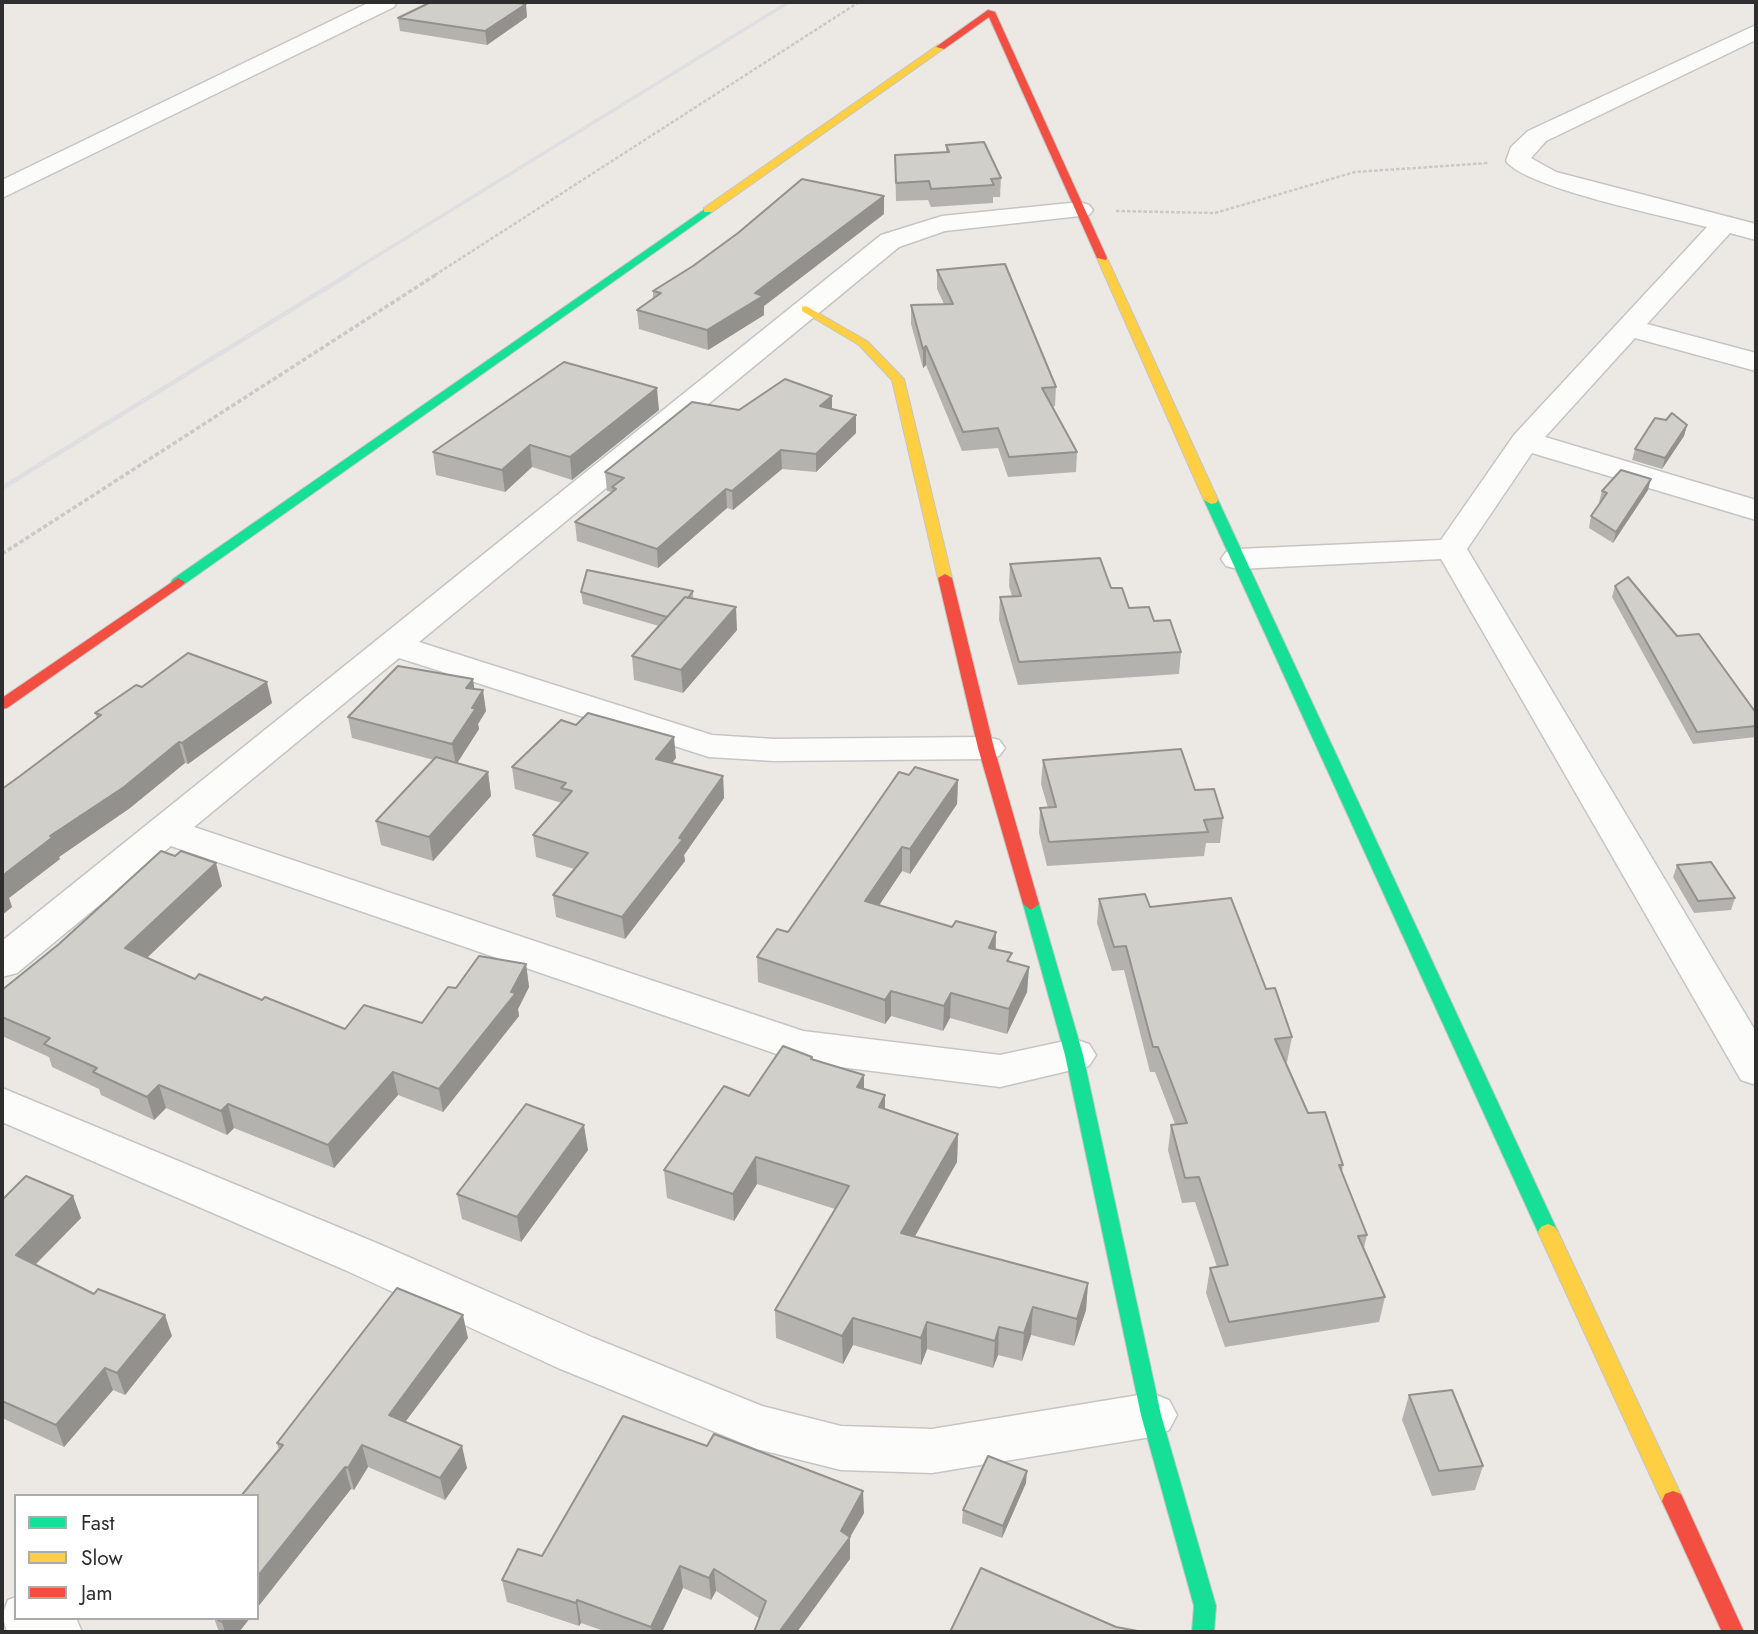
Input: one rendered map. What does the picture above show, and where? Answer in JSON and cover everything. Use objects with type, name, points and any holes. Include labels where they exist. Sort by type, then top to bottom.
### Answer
[{"type":"street","points":[[2,191],[386,2]]},
{"type":"street","points":[[2,705],[991,12],[1238,559],[1733,1632]]},
{"type":"street","points":[[1740,228],[1547,177],[1518,161],[1520,152],[1537,136],[1756,32]]},
{"type":"street","points":[[2,963],[890,241],[913,231],[942,224],[1080,210]]},
{"type":"street","points":[[1451,549],[1525,441],[1629,328],[1740,228]]},
{"type":"street","points":[[806,309],[863,343],[898,379],[986,748],[1074,1055],[1151,1415],[1205,1606],[1203,1632]]},
{"type":"street","points":[[1629,328],[1756,362]]},
{"type":"street","points":[[1525,441],[1756,510]]},
{"type":"street","points":[[1238,559],[1451,549]]},
{"type":"street","points":[[1451,549],[1756,1069]]},
{"type":"street","points":[[393,645],[709,746],[774,750],[986,748]]},
{"type":"street","points":[[166,831],[800,1046],[1000,1071],[1074,1055]]},
{"type":"street","points":[[2,1104],[312,1235],[576,1353],[757,1427],[841,1448],[932,1451],[1151,1415]]},
{"type":"street","points":[[32,1620],[54,1632]]},
{"type":"path","points":[[2,554],[859,2]]},
{"type":"path","points":[[1080,210],[1215,213],[1355,172],[1518,161]]},
{"type":"building","points":[[431,2],[526,4],[485,31],[398,18]]},
{"type":"building","points":[[984,142],[1001,178],[991,179],[994,185],[931,189],[929,181],[896,183],[895,155],[949,152],[946,145]]},
{"type":"building","points":[[802,179],[884,196],[755,293],[763,296],[707,330],[637,310],[661,293],[653,291],[738,233]]},
{"type":"building","points":[[1005,264],[1056,387],[1042,388],[1077,452],[1009,457],[998,428],[963,432],[926,346],[923,349],[911,305],[953,304],[937,270]]},
{"type":"building","points":[[564,362],[657,388],[570,457],[530,445],[502,470],[433,452]]},
{"type":"building","points":[[785,379],[832,396],[820,406],[856,415],[816,454],[781,450],[732,491],[726,489],[657,549],[575,522],[616,489],[612,487],[624,478],[605,472],[692,402],[739,410]]},
{"type":"building","points":[[1672,413],[1687,425],[1665,458],[1635,449],[1655,418],[1666,420]]},
{"type":"building","points":[[1621,470],[1651,479],[1616,532],[1591,516],[1607,493],[1602,491]]},
{"type":"building","points":[[1100,558],[1111,588],[1122,588],[1129,608],[1149,607],[1154,621],[1170,620],[1181,652],[1019,662],[1000,597],[1021,596],[1010,564]]},
{"type":"building","points":[[587,570],[693,591],[667,617],[581,592]]},
{"type":"building","points":[[1628,577],[1677,636],[1699,634],[1756,713],[1756,726],[1697,732],[1615,586]]},
{"type":"building","points":[[685,597],[736,607],[681,670],[632,656]]},
{"type":"building","points":[[188,653],[267,682],[182,743],[179,742],[124,787],[50,836],[53,837],[2,876],[2,789],[101,715],[95,713],[136,685],[142,687]]},
{"type":"building","points":[[398,666],[473,679],[466,688],[483,690],[472,708],[476,708],[452,744],[348,717]]},
{"type":"building","points":[[588,713],[674,737],[656,759],[723,776],[679,838],[683,839],[622,917],[553,895],[588,853],[533,835],[572,791],[561,788],[566,783],[512,767],[561,720],[576,725]]},
{"type":"building","points":[[1181,749],[1195,790],[1214,789],[1223,818],[1204,820],[1208,832],[1049,842],[1040,808],[1056,807],[1043,760]]},
{"type":"building","points":[[436,757],[488,772],[429,837],[376,821]]},
{"type":"building","points":[[915,767],[958,780],[910,849],[902,847],[865,901],[952,927],[956,921],[996,932],[989,948],[1012,953],[1007,961],[1029,967],[1009,1009],[951,993],[944,1006],[891,991],[885,1000],[757,957],[777,929],[788,932],[899,772],[909,775]]},
{"type":"building","points":[[161,851],[175,856],[181,851],[216,863],[125,948],[195,979],[199,974],[262,1000],[265,997],[345,1029],[364,1005],[422,1023],[448,987],[456,988],[479,956],[526,964],[511,992],[516,993],[439,1089],[393,1072],[328,1145],[228,1104],[221,1111],[159,1085],[147,1097],[93,1072],[97,1068],[44,1044],[50,1038],[2,1017],[2,990],[59,944]]},
{"type":"building","points":[[1711,862],[1735,898],[1698,901],[1677,865]]},
{"type":"building","points":[[1145,894],[1150,907],[1231,898],[1266,989],[1275,988],[1292,1037],[1275,1039],[1308,1113],[1325,1112],[1343,1165],[1339,1165],[1367,1235],[1358,1236],[1385,1297],[1229,1322],[1210,1268],[1228,1265],[1199,1177],[1185,1178],[1171,1125],[1187,1123],[1158,1047],[1153,1047],[1126,946],[1114,947],[1099,899]]},
{"type":"building","points":[[783,1046],[812,1057],[811,1059],[864,1075],[857,1087],[885,1095],[879,1107],[958,1134],[901,1233],[1088,1283],[1077,1319],[1033,1307],[1024,1333],[999,1327],[995,1341],[927,1322],[921,1338],[853,1318],[842,1336],[775,1310],[849,1186],[756,1157],[733,1194],[664,1170],[724,1086],[749,1096]]},
{"type":"building","points":[[526,1104],[584,1125],[517,1217],[457,1194]]},
{"type":"building","points":[[26,1176],[73,1196],[16,1255],[94,1294],[98,1289],[165,1315],[117,1373],[105,1368],[56,1425],[2,1401],[2,1200]]},
{"type":"building","points":[[397,1288],[463,1315],[389,1415],[462,1446],[440,1478],[362,1445],[348,1468],[345,1467],[259,1574],[259,1494],[243,1494],[283,1445],[277,1443]]},
{"type":"building","points":[[1452,1390],[1483,1466],[1439,1471],[1409,1395]]},
{"type":"building","points":[[623,1416],[707,1446],[714,1434],[863,1491],[841,1531],[850,1537],[779,1632],[754,1632],[766,1601],[714,1569],[709,1578],[680,1566],[651,1627],[577,1600],[576,1603],[502,1580],[518,1549],[542,1556]]},
{"type":"building","points":[[988,1456],[1027,1471],[1003,1526],[963,1510]]},
{"type":"building","points":[[981,1568],[1116,1627],[1143,1632],[950,1632]]},
{"type":"railway","points":[[346,275],[789,2]]},
{"type":"railway","points":[[2,488],[349,274]]},
{"type":"traffic: fast","points":[[178,582],[708,210]]},
{"type":"traffic: fast","points":[[1211,500],[1548,1232]]},
{"type":"traffic: fast","points":[[1031,904],[1074,1055],[1151,1415],[1205,1606],[1203,1632]]},
{"type":"traffic: slow","points":[[708,210],[941,47]]},
{"type":"traffic: slow","points":[[1102,258],[1211,500]]},
{"type":"traffic: slow","points":[[806,309],[863,343],[898,379],[945,578]]},
{"type":"traffic: slow","points":[[1548,1232],[1673,1501]]},
{"type":"traffic: jam","points":[[941,47],[991,12],[1102,258]]},
{"type":"traffic: jam","points":[[945,578],[986,748],[1031,904]]},
{"type":"traffic: jam","points":[[2,705],[178,582]]},
{"type":"traffic: jam","points":[[1673,1501],[1733,1632]]}]
